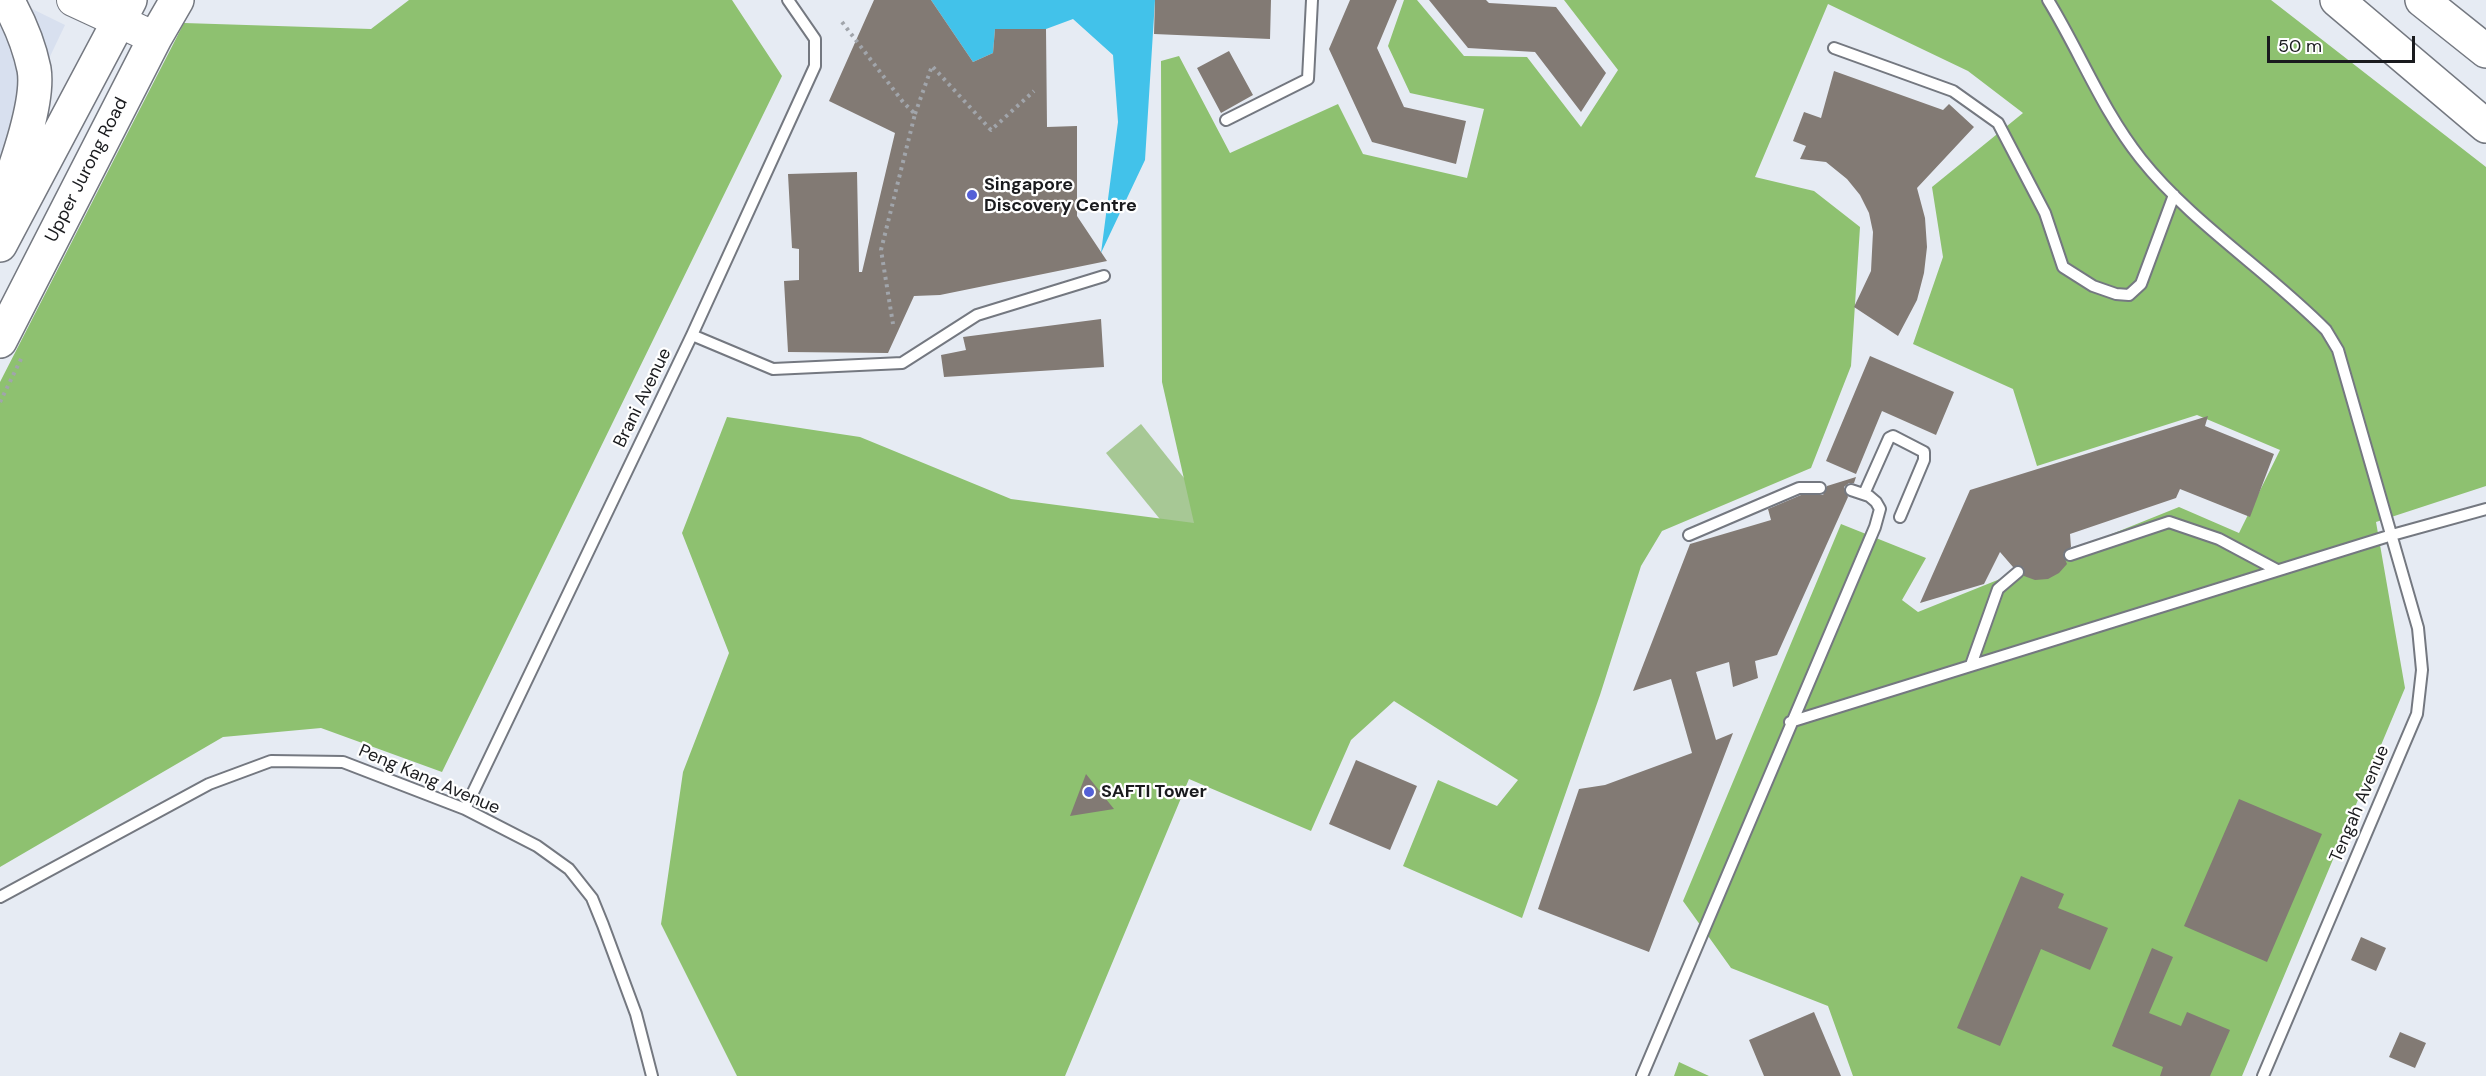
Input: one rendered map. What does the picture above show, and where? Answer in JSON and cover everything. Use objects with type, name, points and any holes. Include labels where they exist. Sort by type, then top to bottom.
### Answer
[{"type":"main road","points":[[0,209],[24,140],[34,71],[17,18],[7,0]]},
{"type":"main road","points":[[73,0],[124,11],[155,38]]},
{"type":"main road","name":"Upper Jurong Road","points":[[0,341],[155,38],[177,0]]},
{"type":"main road","points":[[2337,0],[2486,126]]},
{"type":"main road","points":[[2422,0],[2486,51]]},
{"type":"main road","points":[[0,245],[124,11]]},
{"type":"lane","name":"Brani Avenue","points":[[465,809],[692,335],[815,66],[815,39],[788,0]]},
{"type":"lane","points":[[1227,120],[1308,79],[1312,0]]},
{"type":"lane","name":"Tengah Avenue","points":[[2048,0],[2090,80],[2140,158],[2174,195],[2326,330],[2338,350],[2418,628],[2422,670],[2417,714],[2263,1076]]},
{"type":"lane","points":[[1834,48],[1953,91],[1998,123],[2045,213],[2063,267],[2093,286],[2116,294],[2129,295],[2141,284],[2174,195]]},
{"type":"lane","points":[[692,335],[773,369],[902,363],[977,315],[1104,276]]},
{"type":"lane","points":[[1864,494],[1889,438],[1893,436],[1921,448],[1924,452],[1924,460],[1900,517]]},
{"type":"lane","points":[[1689,535],[1799,488],[1820,488]]},
{"type":"lane","points":[[1642,1076],[1790,722],[1875,527],[1880,509],[1876,502],[1864,494],[1851,490]]},
{"type":"lane","points":[[1790,722],[2277,570],[2486,509]]},
{"type":"lane","points":[[2070,555],[2169,522],[2219,539],[2277,570]]},
{"type":"lane","points":[[1971,665],[1998,589],[2018,572]]},
{"type":"lane","name":"Peng Kang Avenue","points":[[0,897],[209,784],[272,761],[343,762],[465,809],[537,846],[569,868],[592,898],[636,1014],[652,1076]]},
{"type":"path","points":[[842,22],[903,102],[915,114]]},
{"type":"path","points":[[893,324],[882,250],[915,114],[932,66],[991,130],[1034,90]]},
{"type":"shaded area","points":[[0,0],[14,0],[65,25],[0,161]]},
{"type":"green space","points":[[409,0],[732,0],[782,76],[442,772],[321,728],[223,737],[0,867],[0,382],[184,23],[371,29]]},
{"type":"green space","points":[[1404,0],[1417,0],[1464,56],[1527,57],[1581,127],[1618,70],[1564,0],[2271,0],[2486,167],[2486,486],[2376,522],[2405,688],[2242,1076],[1853,1076],[1828,1006],[1731,968],[1683,901],[1841,524],[1926,558],[1902,600],[1918,612],[2179,507],[2239,533],[2280,450],[2197,415],[2037,466],[2013,389],[1913,344],[1943,257],[1932,187],[2023,113],[1968,71],[1828,4],[1755,177],[1814,191],[1860,227],[1851,366],[1811,468],[1662,531],[1641,566],[1600,695],[1522,918],[1403,866],[1438,780],[1497,806],[1518,780],[1394,701],[1351,740],[1311,831],[1189,779],[1065,1076],[737,1076],[661,924],[683,772],[729,653],[682,533],[727,417],[860,437],[1011,499],[1194,523],[1162,382],[1161,61],[1179,56],[1230,153],[1338,104],[1363,154],[1467,178],[1484,109],[1410,93],[1388,46]]},
{"type":"green space","points":[[1141,424],[1224,528],[1190,556],[1106,453]]},
{"type":"green space","points":[[1679,1062],[1709,1076],[1674,1076]]},
{"type":"water","points":[[931,0],[1155,0],[1145,160],[1101,253],[1118,122],[1113,55],[1073,19],[1046,29],[995,29],[993,53],[973,62]]},
{"type":"building","name":"Singapore Discovery Centre","points":[[874,0],[931,0],[973,62],[993,53],[995,29],[1046,29],[1047,127],[1077,126],[1077,216],[1107,261],[940,295],[914,296],[888,353],[788,352],[784,281],[799,280],[799,249],[792,248],[788,174],[857,172],[859,272],[862,272],[895,133],[829,101]]},
{"type":"building","points":[[1155,0],[1271,0],[1270,39],[1154,34]]},
{"type":"building","points":[[1350,0],[1397,0],[1377,48],[1404,107],[1466,121],[1456,164],[1372,142],[1329,49]]},
{"type":"building","points":[[1429,0],[1486,0],[1489,3],[1556,7],[1606,73],[1581,112],[1535,52],[1468,48]]},
{"type":"building","points":[[1229,51],[1253,95],[1221,113],[1197,68]]},
{"type":"building","points":[[1834,71],[1943,110],[1949,104],[1974,127],[1917,188],[1925,218],[1927,247],[1924,273],[1917,300],[1898,336],[1854,307],[1871,271],[1873,232],[1869,213],[1860,195],[1847,179],[1826,162],[1800,159],[1806,146],[1793,141],[1804,112],[1821,118]]},
{"type":"building","points":[[1101,319],[1104,367],[944,377],[941,355],[966,350],[963,337]]},
{"type":"building","points":[[1870,356],[1954,392],[1936,435],[1882,411],[1856,474],[1826,461]]},
{"type":"building","points":[[2208,416],[2205,426],[2274,454],[2250,517],[2180,489],[2176,498],[2070,534],[2071,547],[2063,554],[2067,564],[2059,573],[2048,579],[2035,580],[2024,576],[2023,567],[2013,567],[2000,552],[1984,584],[1920,603],[1970,490]]},
{"type":"building","points":[[1856,477],[1854,483],[1849,483],[1844,487],[1848,497],[1777,655],[1755,661],[1758,678],[1733,687],[1729,662],[1696,672],[1716,740],[1733,733],[1649,952],[1538,909],[1579,789],[1605,785],[1692,753],[1671,679],[1633,691],[1690,544],[1771,520],[1768,509],[1801,495],[1823,495],[1827,486]]},
{"type":"building","points":[[1356,760],[1417,786],[1390,850],[1329,824]]},
{"type":"building","name":"SAFTI Tower","points":[[1086,774],[1114,809],[1070,816]]},
{"type":"building","points":[[2239,799],[2322,834],[2267,962],[2184,926]]},
{"type":"building","points":[[2021,876],[2064,894],[2058,908],[2108,928],[2090,970],[2041,949],[2000,1046],[1957,1028]]},
{"type":"building","points":[[2361,937],[2386,948],[2376,971],[2351,960]]},
{"type":"building","points":[[2152,948],[2173,957],[2149,1013],[2181,1026],[2187,1012],[2230,1030],[2210,1076],[2160,1076],[2163,1067],[2112,1046]]},
{"type":"building","points":[[1814,1012],[1841,1076],[1764,1076],[1749,1040]]},
{"type":"building","points":[[2400,1032],[2426,1043],[2415,1068],[2389,1057]]},
{"type":"place","name":"Singapore Discovery Centre","points":[[972,195]]},
{"type":"place","name":"SAFTI Tower","points":[[1089,792]]}]
